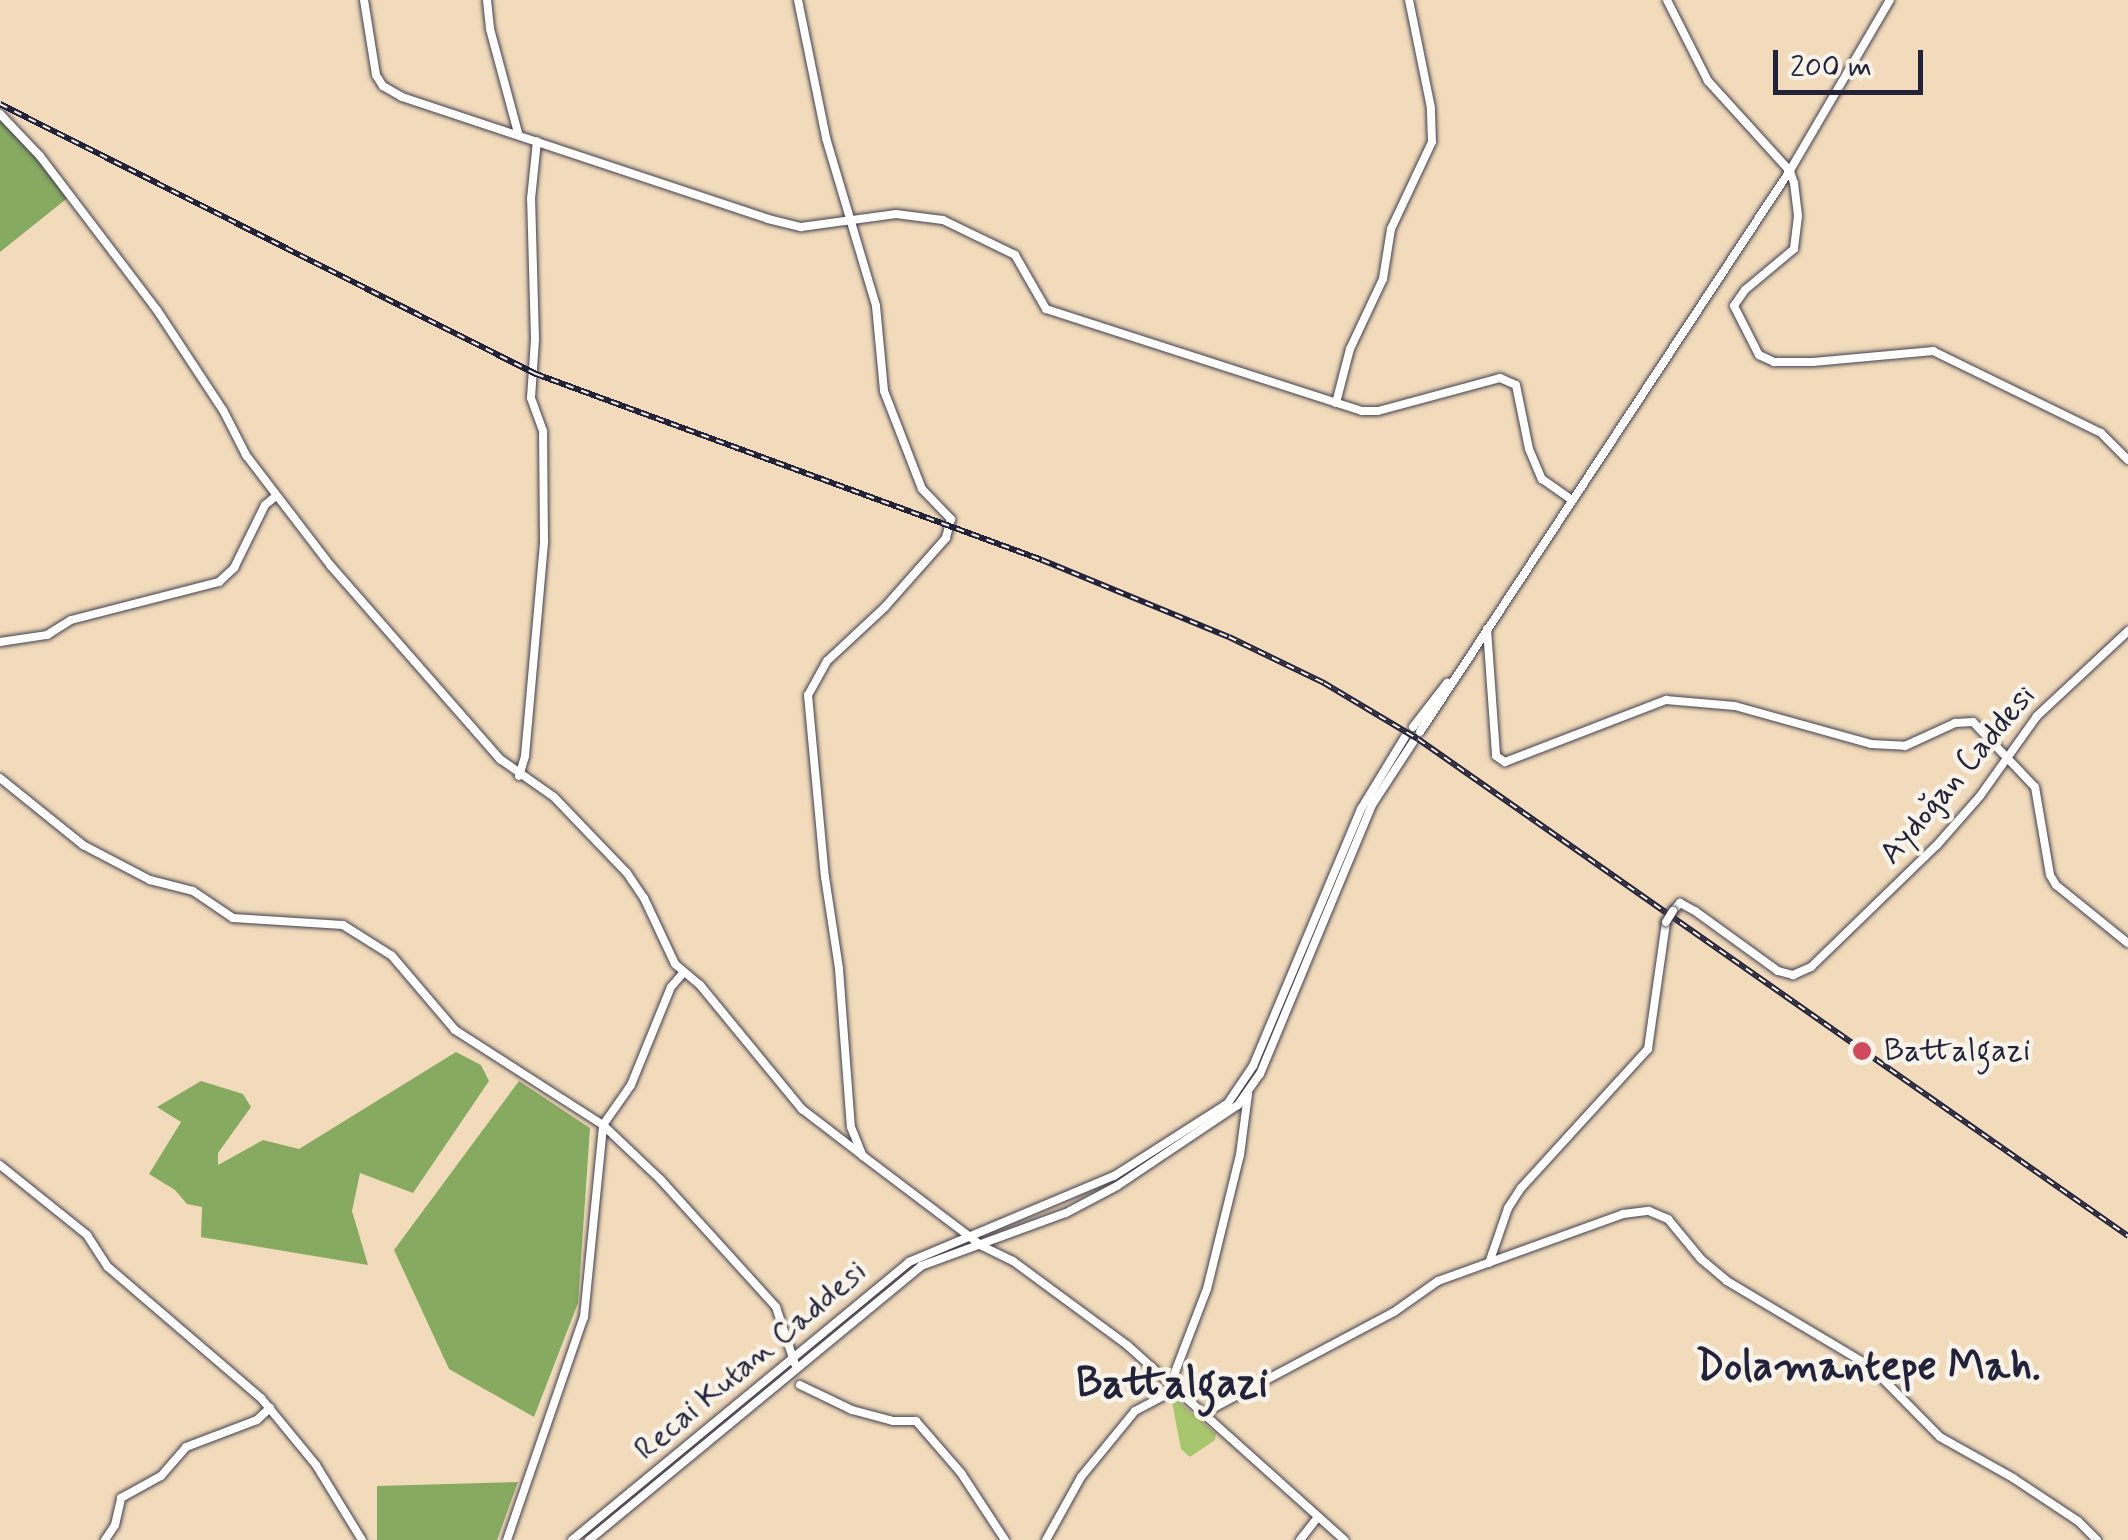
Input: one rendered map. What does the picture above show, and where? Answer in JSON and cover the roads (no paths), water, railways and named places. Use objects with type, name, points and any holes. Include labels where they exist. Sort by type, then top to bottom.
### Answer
[{"type":"street","points":[[364,0],[370,57],[383,86],[402,96],[537,141],[800,227],[896,214],[943,220],[1014,255],[1046,309],[1336,402],[1378,412],[1500,378],[1516,385],[1534,464],[1542,479],[1572,500]]},
{"type":"street","points":[[487,0],[490,29],[518,133]]},
{"type":"street","points":[[798,0],[826,138],[876,306],[884,390],[922,489],[951,518],[946,538],[884,607],[826,662],[808,695],[825,877],[839,968],[851,1127],[862,1156]]},
{"type":"street","points":[[1336,402],[1350,348],[1383,279],[1391,229],[1432,142],[1431,108],[1409,0]]},
{"type":"street","points":[[1668,0],[1708,82],[1790,170],[1798,216],[1794,249],[1744,290],[1734,306],[1759,355],[1774,362],[1813,362],[1933,351],[2102,433],[2128,460]]},
{"type":"street","points":[[1416,729],[1478,644],[1790,170],[1890,0]]},
{"type":"street","points":[[0,114],[40,156],[172,330],[276,496],[429,681],[519,776],[554,797],[626,873],[683,972],[700,985],[802,1109],[982,1246],[1013,1261],[1127,1345],[1344,1540]]},
{"type":"street","points":[[519,776],[525,756],[544,541],[543,431],[532,398],[535,339],[531,199],[537,141]]},
{"type":"street","points":[[0,642],[47,635],[71,620],[220,582],[234,568],[265,506],[276,496]]},
{"type":"street","points":[[1487,630],[1496,756],[1505,762],[1666,700],[1735,706],[1871,744],[1905,746],[1956,723],[1973,722],[2035,787],[2050,875],[2128,943]]},
{"type":"street","name":"Aydoğan Caddesi","points":[[1488,1263],[1508,1208],[1521,1188],[1648,1050],[1666,922],[1680,903],[1760,960],[1793,976],[1811,967],[1894,889],[1980,796],[2037,716],[2128,631]]},
{"type":"street","points":[[1174,1390],[1172,1380],[1207,1289],[1240,1155],[1245,1090],[1361,809],[1409,739]]},
{"type":"street","points":[[0,778],[83,845],[150,880],[193,891],[232,918],[318,922],[354,928],[410,973],[455,1030],[603,1125],[759,1283],[776,1307],[797,1379],[852,1410],[893,1420],[916,1420],[961,1473],[1005,1540]]},
{"type":"street","points":[[507,1540],[584,1317],[603,1125],[630,1085],[671,987],[683,972]]},
{"type":"street","name":"Recai Kutan Caddesi","points":[[572,1540],[909,1262],[1114,1176],[1245,1090]]},
{"type":"street","name":"Recai Kutan Caddesi","points":[[588,1540],[797,1379],[922,1266],[1004,1237],[1117,1186],[1245,1090]]},
{"type":"street","points":[[0,1166],[87,1235],[108,1267],[235,1372],[270,1408],[316,1465],[362,1540]]},
{"type":"street","points":[[1204,1414],[1394,1312],[1438,1281],[1623,1214],[1649,1211],[1663,1217],[1700,1259],[1727,1281],[1848,1350],[1871,1367],[1940,1437],[2078,1521],[2097,1540]]},
{"type":"street","points":[[1004,1237],[1002,1245],[1013,1261]]},
{"type":"street","points":[[1046,1540],[1081,1476],[1134,1411],[1174,1390]]},
{"type":"street","points":[[105,1540],[121,1498],[161,1476],[186,1447],[257,1420],[270,1408]]},
{"type":"street","points":[[1300,1540],[1318,1517]]},
{"type":"railway","points":[[0,104],[536,374],[1042,560],[1229,637],[1324,683],[1418,739],[2128,1236]]},
{"type":"place","name":"Battalgazi","points":[[1862,1051]]},
{"type":"district","name":"Dolamantepe Mah.","points":[[1868,1368]]},
{"type":"district","name":"Battalgazi","points":[[1172,1385]]}]
